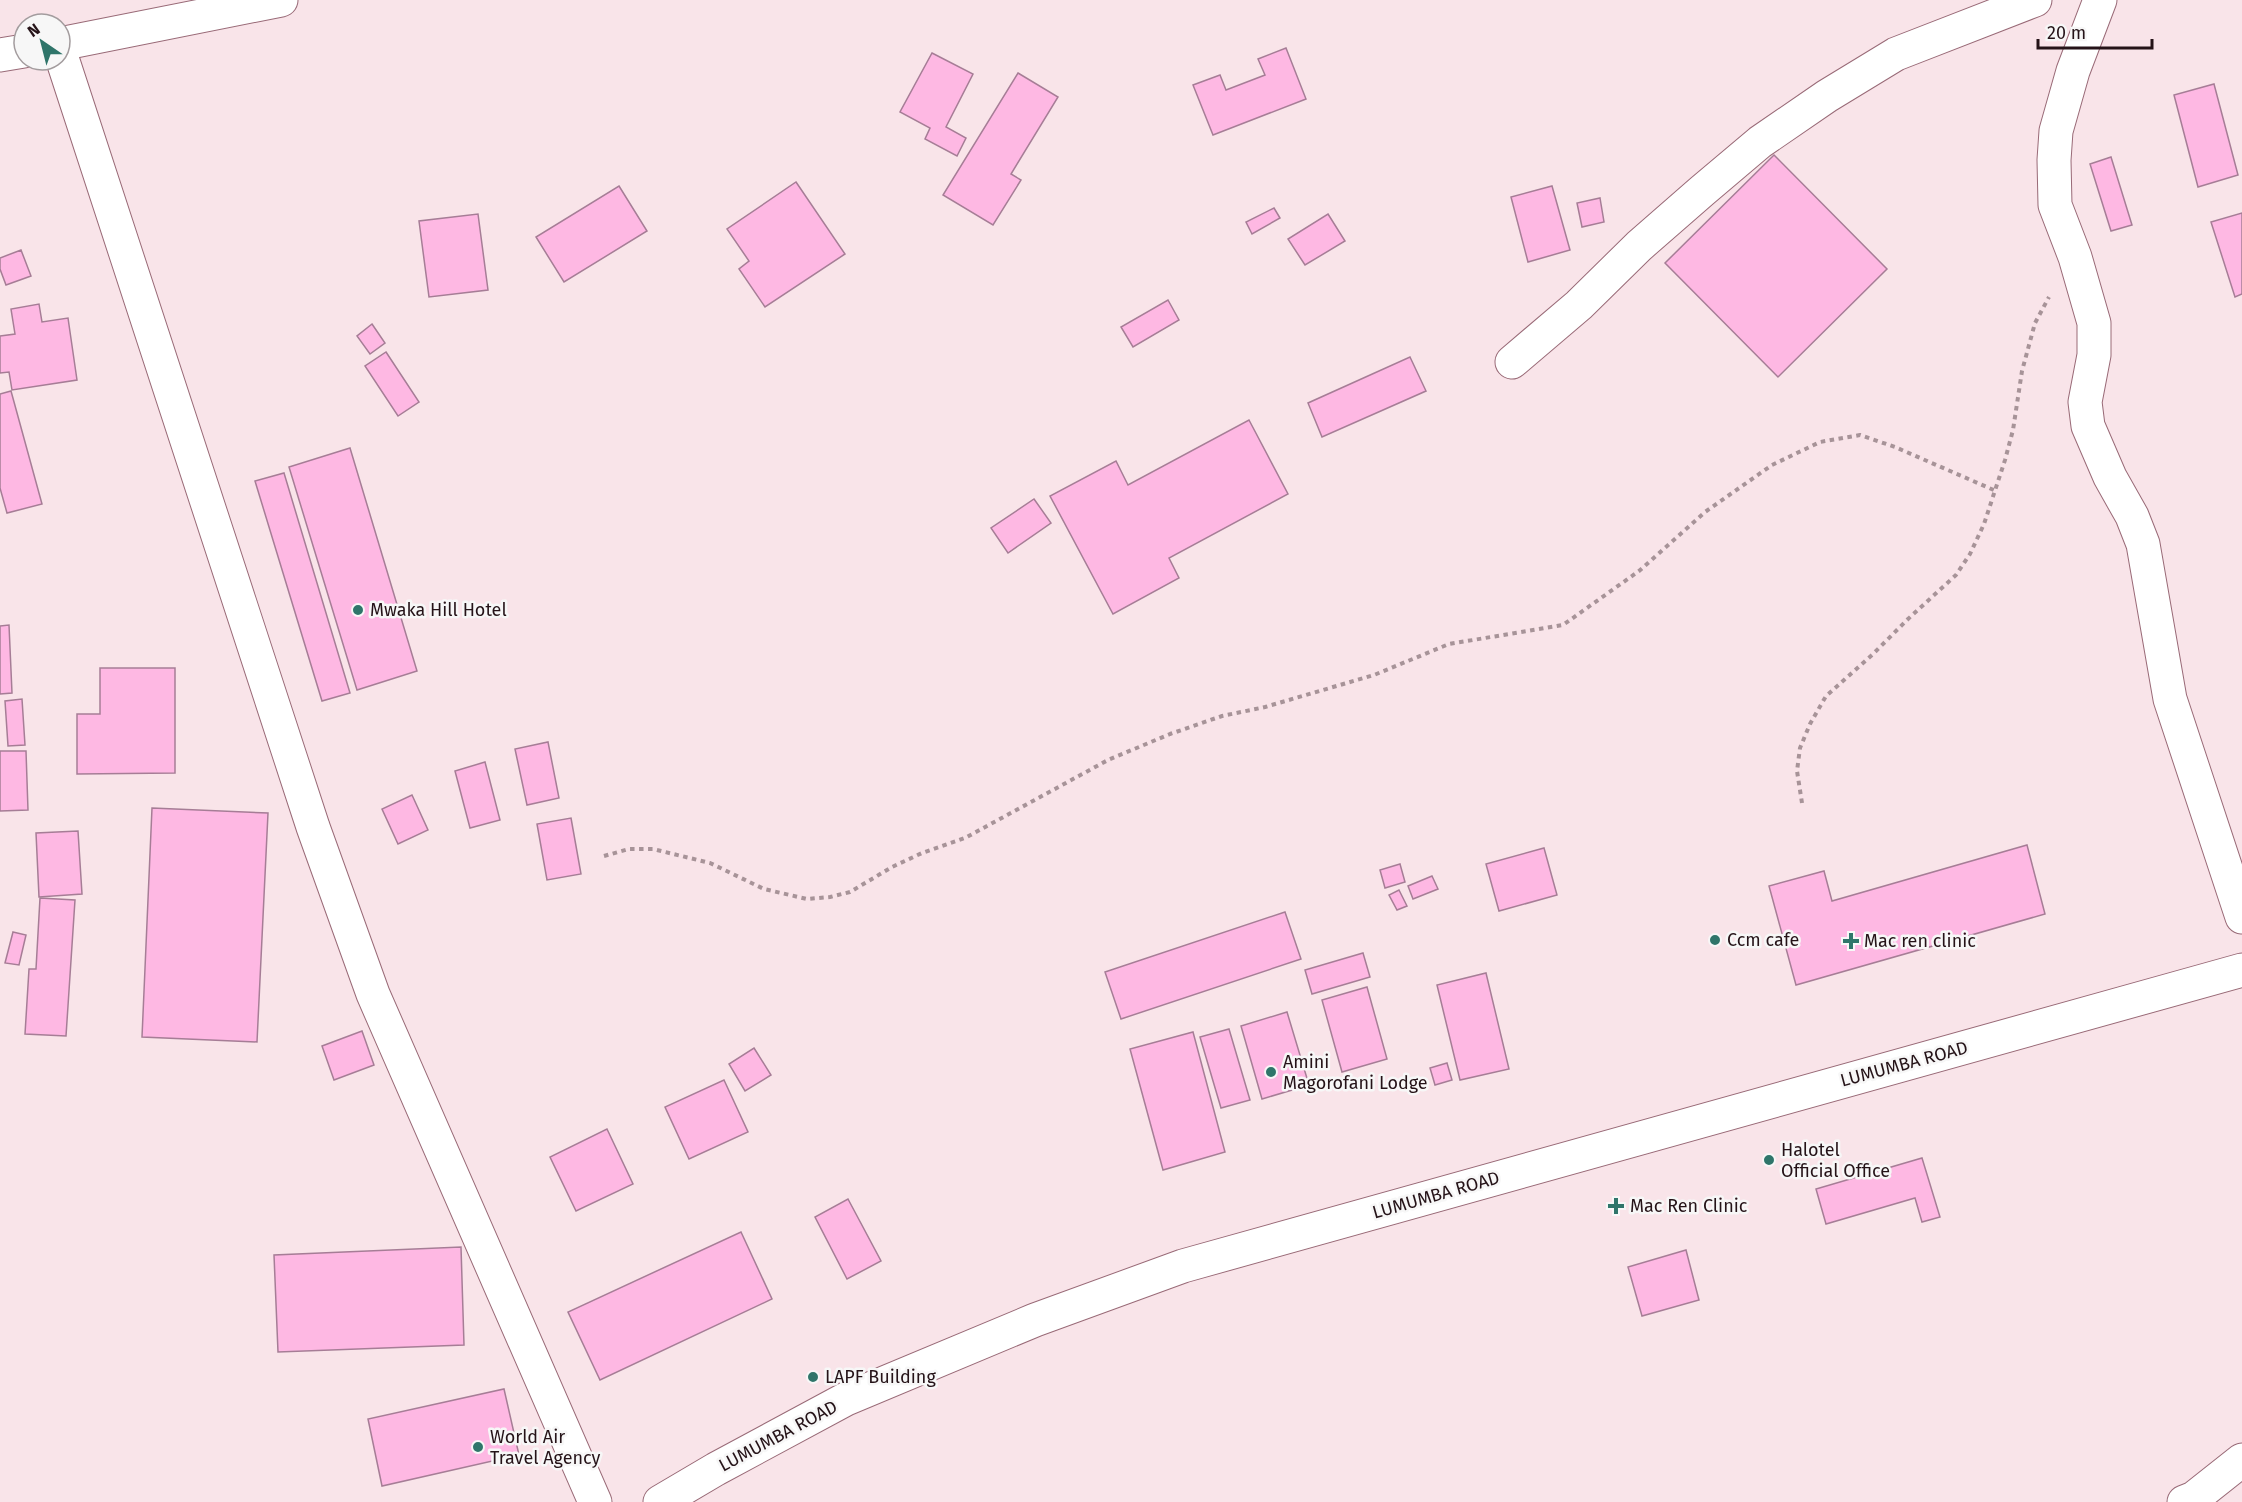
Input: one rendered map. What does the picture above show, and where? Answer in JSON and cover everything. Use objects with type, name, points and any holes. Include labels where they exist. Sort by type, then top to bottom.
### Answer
[{"type":"street","points":[[72,42],[281,0]]},
{"type":"street","points":[[1512,362],[1579,305],[1639,246],[1702,190],[1760,142],[1827,96],[1896,54],[2035,0]]},
{"type":"street","points":[[2100,0],[2073,70],[2056,130],[2055,205],[2085,287],[2094,322],[2094,355],[2085,402],[2088,426],[2110,477],[2132,516],[2143,544],[2170,699],[2242,917]]},
{"type":"street","points":[[67,72],[309,816],[373,994],[595,1502]]},
{"type":"street","name":"LUMUMBA ROAD","points":[[660,1502],[716,1469],[846,1400],[1035,1320],[1183,1266],[2242,970]]},
{"type":"street","points":[[2191,1500],[2242,1460]]},
{"type":"path","points":[[1803,803],[1797,771],[1800,748],[1826,696],[1956,575],[1970,554],[1996,491],[2013,430],[2022,371],[2035,323],[2071,247]]},
{"type":"path","points":[[604,856],[629,849],[653,849],[710,863],[764,889],[807,899],[850,892],[892,867],[964,838],[1108,760],[1170,734],[1222,716],[1265,707],[1374,675],[1449,644],[1563,625],[1639,571],[1705,512],[1772,465],[1820,442],[1860,435],[1895,447],[1996,491]]},
{"type":"building","points":[[1286,48],[1306,99],[1213,135],[1193,85],[1220,75],[1226,90],[1265,75],[1258,59]]},
{"type":"building","points":[[932,53],[973,74],[946,127],[966,138],[957,156],[925,139],[930,128],[900,112]]},
{"type":"building","points":[[1018,73],[1058,97],[1011,174],[1021,180],[993,225],[943,195]]},
{"type":"building","points":[[2214,84],[2238,175],[2198,187],[2174,95]]},
{"type":"building","points":[[1774,155],[1887,269],[1778,377],[1665,263]]},
{"type":"building","points":[[2111,157],[2132,225],[2111,231],[2090,164]]},
{"type":"building","points":[[796,182],[845,254],[765,307],[739,269],[749,261],[727,229]]},
{"type":"building","points":[[619,186],[647,231],[564,282],[536,237]]},
{"type":"building","points":[[1552,186],[1570,250],[1528,262],[1511,197]]},
{"type":"building","points":[[1600,198],[1604,222],[1582,227],[1577,203]]},
{"type":"building","points":[[1274,208],[1280,218],[1252,234],[1246,222]]},
{"type":"building","points":[[2242,213],[2242,294],[2235,297],[2211,222]]},
{"type":"building","points":[[478,214],[488,290],[429,297],[419,221]]},
{"type":"building","points":[[1328,214],[1345,241],[1305,265],[1288,239]]},
{"type":"building","points":[[21,250],[31,276],[6,285],[0,269],[0,258]]},
{"type":"building","points":[[1168,300],[1179,320],[1133,347],[1121,327]]},
{"type":"building","points":[[39,304],[42,322],[68,318],[77,380],[12,390],[9,372],[0,373],[0,336],[15,334],[11,309]]},
{"type":"building","points":[[372,324],[385,343],[370,354],[357,336]]},
{"type":"building","points":[[386,352],[419,402],[398,416],[365,366]]},
{"type":"building","points":[[1410,357],[1426,391],[1322,437],[1308,403]]},
{"type":"building","points":[[11,391],[42,504],[7,513],[0,488],[0,394]]},
{"type":"building","points":[[1249,420],[1288,494],[1169,558],[1179,578],[1113,614],[1050,496],[1116,461],[1128,485]]},
{"type":"building","points":[[350,448],[417,671],[357,690],[289,467]]},
{"type":"building","points":[[284,473],[350,693],[322,701],[255,481]]},
{"type":"building","points":[[1034,499],[1051,523],[1008,553],[991,528]]},
{"type":"building","points":[[9,625],[12,693],[0,694],[0,626]]},
{"type":"building","points":[[100,668],[175,668],[175,773],[77,774],[77,714],[100,714]]},
{"type":"building","points":[[22,699],[25,745],[8,746],[5,701]]},
{"type":"building","points":[[548,742],[559,798],[527,805],[515,749]]},
{"type":"building","points":[[0,751],[26,751],[28,810],[0,811]]},
{"type":"building","points":[[485,762],[500,820],[470,828],[455,771]]},
{"type":"building","points":[[412,795],[428,830],[398,844],[382,809]]},
{"type":"building","points":[[152,808],[268,813],[257,1042],[142,1037]]},
{"type":"building","points":[[571,818],[581,874],[547,880],[537,824]]},
{"type":"building","points":[[78,831],[82,894],[39,897],[36,833]]},
{"type":"building","name":"Mac Ren Clinic","points":[[2027,845],[2045,914],[1796,985],[1769,886],[1824,871],[1832,901]]},
{"type":"building","points":[[1544,848],[1557,895],[1499,911],[1486,864]]},
{"type":"building","points":[[1400,864],[1405,882],[1385,888],[1380,870]]},
{"type":"building","points":[[1432,876],[1438,889],[1413,899],[1408,886]]},
{"type":"building","points":[[1399,890],[1407,906],[1397,910],[1389,895]]},
{"type":"building","points":[[40,898],[75,900],[66,1036],[25,1034],[29,969],[36,969]]},
{"type":"building","points":[[1285,912],[1301,959],[1121,1019],[1105,972]]},
{"type":"building","points":[[13,932],[26,935],[19,965],[5,963]]},
{"type":"building","points":[[1363,953],[1370,977],[1312,994],[1305,970]]},
{"type":"building","points":[[1486,973],[1509,1069],[1460,1080],[1437,985]]},
{"type":"building","points":[[1367,987],[1387,1059],[1342,1072],[1322,1000]]},
{"type":"building","points":[[1287,1012],[1309,1085],[1262,1099],[1241,1026]]},
{"type":"building","points":[[1229,1029],[1250,1100],[1221,1108],[1200,1037]]},
{"type":"building","points":[[362,1031],[374,1065],[334,1080],[322,1046]]},
{"type":"building","points":[[1193,1032],[1225,1152],[1163,1170],[1130,1049]]},
{"type":"building","points":[[754,1048],[771,1075],[745,1091],[729,1064]]},
{"type":"building","points":[[1447,1063],[1452,1080],[1435,1085],[1430,1068]]},
{"type":"building","points":[[724,1080],[748,1132],[689,1159],[665,1107]]},
{"type":"building","points":[[607,1129],[633,1184],[576,1211],[550,1157]]},
{"type":"building","points":[[1922,1158],[1940,1217],[1922,1222],[1915,1198],[1826,1224],[1816,1189]]},
{"type":"building","points":[[848,1199],[881,1261],[847,1279],[815,1217]]},
{"type":"building","points":[[741,1232],[772,1299],[600,1380],[568,1312]]},
{"type":"building","points":[[461,1247],[464,1345],[278,1352],[274,1255]]},
{"type":"building","points":[[1686,1250],[1699,1300],[1642,1316],[1628,1267]]},
{"type":"building","points":[[504,1389],[519,1455],[382,1486],[368,1419]]},
{"type":"place","name":"Mwaka Hill Hotel","points":[[358,610]]},
{"type":"place","name":"Ccm cafe","points":[[1715,940]]},
{"type":"place","name":"Mac ren clinic","points":[[1851,941]]},
{"type":"place","name":"Amini Magorofani Lodge","points":[[1271,1072]]},
{"type":"place","name":"Halotel Official Office","points":[[1769,1160]]},
{"type":"place","name":"Mac Ren Clinic","points":[[1616,1206]]},
{"type":"place","name":"LAPF Building","points":[[813,1377]]},
{"type":"place","name":"World Air Travel Agency","points":[[478,1447]]}]
